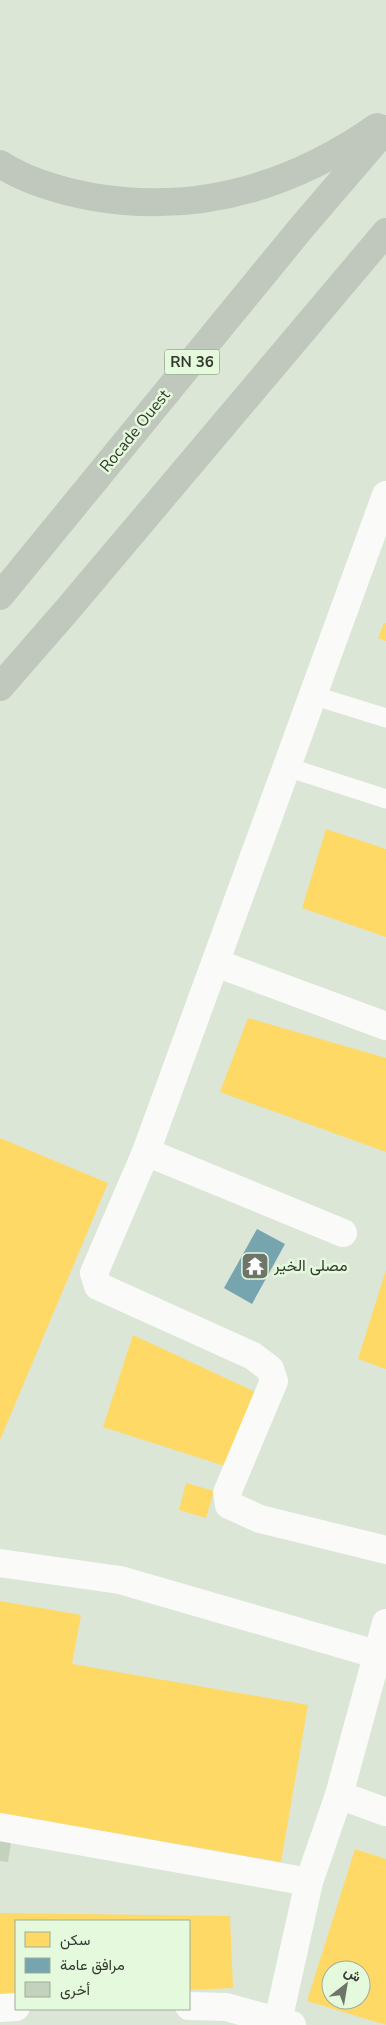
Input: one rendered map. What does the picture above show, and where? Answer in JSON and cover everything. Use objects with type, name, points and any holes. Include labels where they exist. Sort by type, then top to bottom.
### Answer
[{"type":"highway","points":[[0,164],[13,172],[62,191],[113,200],[171,202],[218,198],[265,184],[307,168],[353,143],[386,120]]},
{"type":"highway","name":"Rocade Ouest","points":[[0,596],[302,227],[386,129]]},
{"type":"highway","points":[[0,686],[68,609],[386,232]]},
{"type":"street","points":[[386,496],[146,1152],[94,1274],[98,1286],[253,1356],[270,1368],[274,1382],[227,1493],[229,1506],[260,1518],[386,1550]]},
{"type":"street","points":[[216,963],[386,1026]]},
{"type":"street","points":[[146,1152],[343,1233]]},
{"type":"street","points":[[0,1563],[120,1580],[381,1656]]},
{"type":"street","points":[[190,2006],[226,2007],[285,2023],[310,1882],[340,1796],[381,1656],[386,1623]]},
{"type":"street","points":[[340,1796],[386,1812]]},
{"type":"street","points":[[0,1827],[310,1882]]},
{"type":"street","points":[[0,2008],[15,2007]]},
{"type":"lane","points":[[312,695],[386,718]]},
{"type":"lane","points":[[287,767],[386,799]]},
{"type":"building: سكن","points":[[384,623],[386,623],[386,641],[378,638]]},
{"type":"building: سكن","points":[[326,829],[386,849],[386,937],[302,908]]},
{"type":"building: سكن","points":[[248,1018],[386,1058],[386,1152],[220,1092]]},
{"type":"building: سكن","points":[[0,1138],[108,1183],[0,1440]]},
{"type":"building: سكن","points":[[386,1270],[386,1369],[358,1359]]},
{"type":"building: سكن","points":[[133,1335],[264,1396],[234,1469],[103,1427]]},
{"type":"building: سكن","points":[[186,1483],[214,1491],[206,1518],[179,1510]]},
{"type":"building: سكن","points":[[0,1601],[81,1615],[72,1664],[308,1705],[281,1862],[0,1813]]},
{"type":"building: سكن","points":[[355,1849],[386,1859],[386,2025],[337,2010],[371,2010],[371,1960],[321,1960],[321,2005],[307,2001]]},
{"type":"building: سكن","points":[[0,1913],[230,1916],[233,1988],[190,1990],[190,1920],[15,1920],[15,1995],[0,1995]]},
{"type":"building: مرافق عامة","points":[[257,1229],[285,1244],[252,1304],[224,1288]]},
{"type":"building: أخرى","points":[[0,1834],[12,1835],[8,1862],[0,1861]]},
{"type":"place","name":"مصلى الخير","points":[[255,1266]]}]
